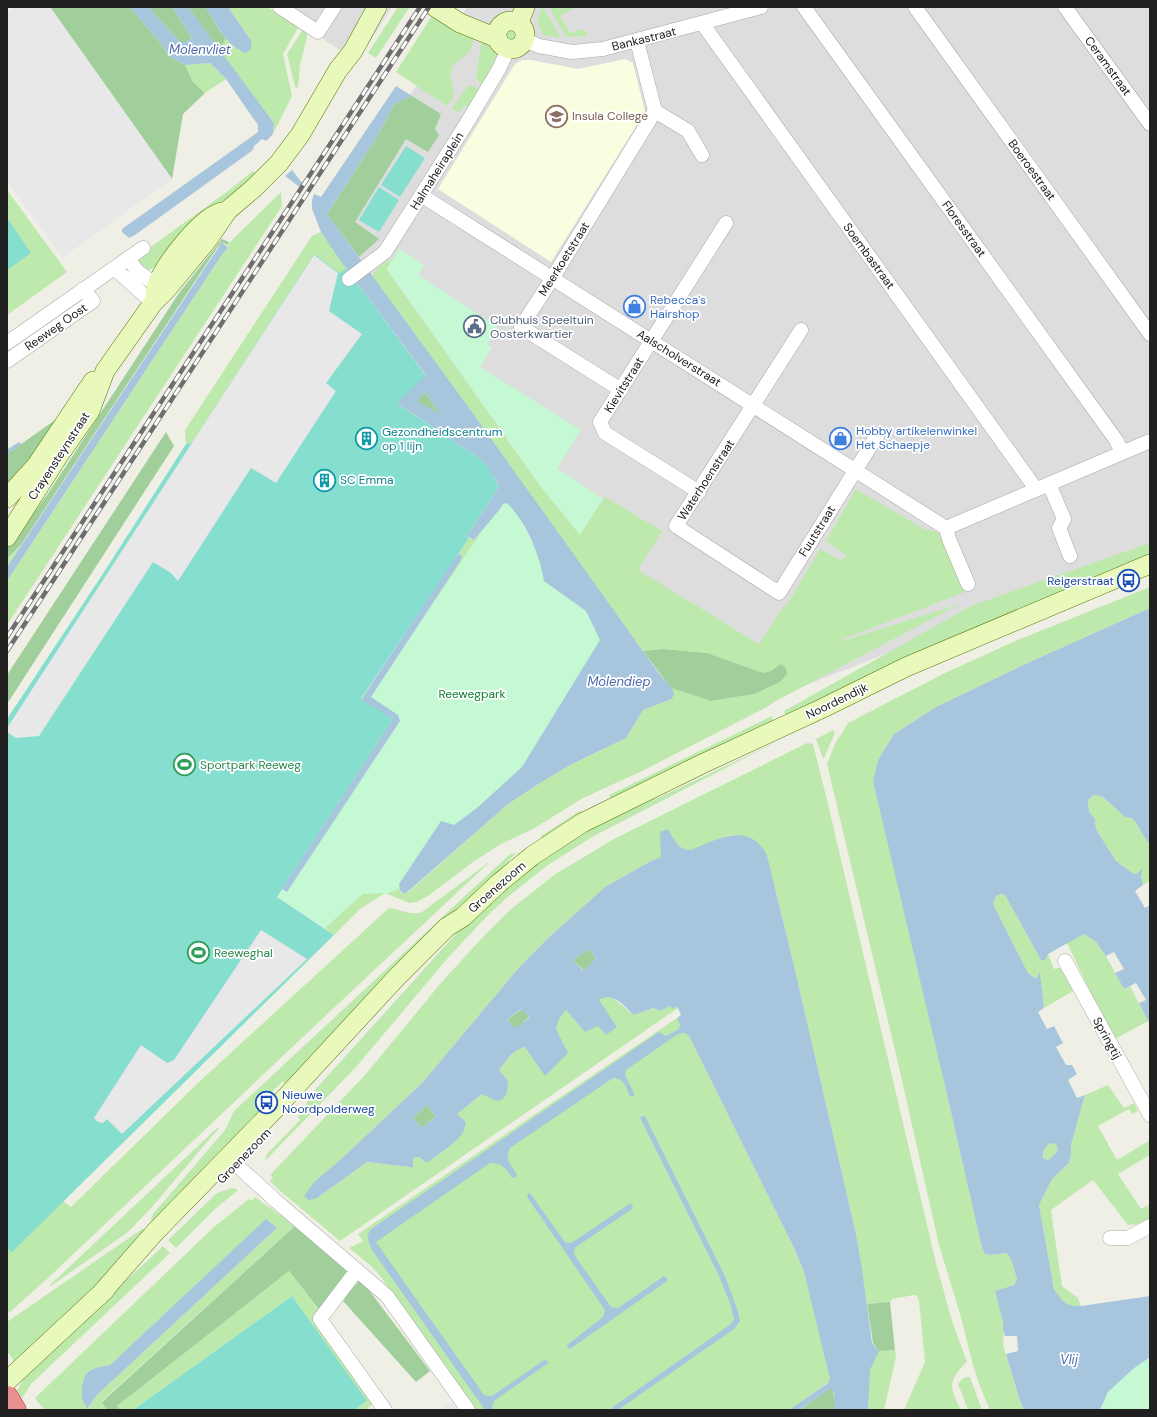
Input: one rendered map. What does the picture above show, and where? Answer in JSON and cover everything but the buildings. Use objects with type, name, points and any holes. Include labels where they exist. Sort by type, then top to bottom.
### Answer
[{"type":"highway","points":[[7,1397],[15,1410]]},
{"type":"street","points":[[280,7],[318,32],[334,7]]},
{"type":"street","name":"Crayensteynstraat","points":[[338,70],[343,45],[363,7]]},
{"type":"street","name":"Crayensteynstraat","points":[[7,537],[59,455],[90,410],[105,371],[152,303],[166,289],[209,238],[228,210],[254,188],[279,163],[300,135],[338,70],[354,50],[377,7]]},
{"type":"street","points":[[435,7],[460,23],[510,28],[522,25],[526,32],[525,40]]},
{"type":"street","points":[[454,7],[463,12],[510,28]]},
{"type":"street","name":"Bankastraat","points":[[525,40],[539,46],[572,52],[603,49],[702,24],[761,7]]},
{"type":"street","name":"Floresstraat","points":[[804,7],[1112,434],[1122,452]]},
{"type":"street","name":"Boeroestraat","points":[[915,7],[1150,334]]},
{"type":"street","name":"Ceramstraat","points":[[1065,7],[1150,124]]},
{"type":"street","name":"Soembastraat","points":[[702,24],[1042,487]]},
{"type":"street","name":"Halmaheiraplein","points":[[350,279],[385,252],[465,126],[499,69],[510,28]]},
{"type":"street","points":[[637,41],[655,111],[688,131],[702,155]]},
{"type":"street","name":"Meerkoetstraat","points":[[621,390],[521,327],[655,111]]},
{"type":"street","name":"Aalscholverstraat","points":[[421,195],[552,279],[652,340],[946,528]]},
{"type":"street","name":"Crayensteynstraat","points":[[152,303],[156,284],[175,254],[191,234],[214,214],[228,210]]},
{"type":"street","name":"Kievitstraat","points":[[699,492],[605,433],[600,422],[726,223]]},
{"type":"street","name":"Reeweg Oost","points":[[7,343],[143,248]]},
{"type":"street","points":[[128,258],[137,272],[156,284]]},
{"type":"street","points":[[114,268],[152,303]]},
{"type":"street","name":"Reeweg Oost","points":[[7,361],[93,301],[83,289]]},
{"type":"street","name":"Waterhoenstraat","points":[[779,593],[676,526],[801,330]]},
{"type":"street","name":"Crayensteynstraat","points":[[7,498],[36,466],[94,379],[105,371]]},
{"type":"street","points":[[855,470],[878,434]]},
{"type":"street","points":[[968,584],[949,539],[946,528],[1122,452],[1149,443]]},
{"type":"street","name":"Fuutstraat","points":[[779,593],[855,470]]},
{"type":"street","points":[[1042,487],[1064,519],[1059,528],[1070,556]]},
{"type":"street","name":"Noordendijk","points":[[532,856],[582,823],[906,667],[1150,564]]},
{"type":"street","name":"Groenezoom","points":[[7,1381],[98,1296],[163,1239],[232,1161],[452,933],[462,918],[499,883],[532,856]]},
{"type":"street","name":"Springtij","points":[[1065,961],[1150,1115]]},
{"type":"street","points":[[232,1161],[276,1201],[387,1296],[468,1410]]},
{"type":"street","points":[[1110,1238],[1128,1238],[1150,1226]]},
{"type":"street","points":[[357,1270],[320,1319],[385,1410]]},
{"type":"shaded area","points":[[14,7],[50,7],[172,179],[62,258],[7,181],[7,12]]},
{"type":"shaded area","points":[[274,7],[392,7],[357,61]]},
{"type":"shaded area","points":[[467,7],[1150,7],[1150,549],[751,707],[299,267]]},
{"type":"shaded area","points":[[625,59],[633,63],[645,112],[551,262],[438,189],[515,64],[522,60],[531,60],[578,69]]},
{"type":"shaded area","points":[[406,146],[425,158],[400,197],[381,185]]},
{"type":"shaded area","points":[[379,187],[399,200],[379,232],[359,220]]},
{"type":"shaded area","points":[[7,218],[31,253],[7,270]]},
{"type":"shaded area","name":"Sportpark Reeweg","points":[[314,254],[339,273],[346,269],[348,271],[426,376],[398,404],[479,458],[489,467],[499,487],[467,536],[469,538],[361,699],[392,718],[392,720],[277,897],[334,935],[11,1253],[7,1246],[7,719],[186,444],[192,443]]},
{"type":"shaded area","points":[[314,255],[338,273],[329,311],[362,334],[326,383],[336,391],[276,483],[251,468],[178,581],[171,573],[153,562],[39,736],[16,738],[7,732],[7,728]]},
{"type":"shaded area","points":[[261,930],[307,959],[122,1134],[107,1119],[103,1123],[98,1122],[94,1118],[141,1045],[167,1063],[174,1060]]},
{"type":"shaded area","points":[[292,1296],[367,1401],[354,1410],[133,1410]]},
{"type":"shaded area","points":[[451,1402],[457,1410],[444,1410],[442,1408]]},
{"type":"green space","points":[[50,7],[130,7],[163,46],[169,56],[185,65],[193,82],[205,93],[183,114],[172,179]]},
{"type":"green space","points":[[150,7],[172,7],[192,38],[187,42],[180,42],[154,14]]},
{"type":"green space","points":[[188,7],[206,7],[219,30],[226,38],[219,50]]},
{"type":"green space","points":[[228,7],[267,7],[299,26],[283,54],[292,96],[273,134],[274,123],[219,50],[226,38],[240,51],[252,42]]},
{"type":"green space","points":[[398,7],[409,8],[376,58],[368,53]]},
{"type":"green space","points":[[542,7],[561,38],[543,35],[537,21]]},
{"type":"green space","points":[[549,7],[573,7],[574,8],[560,16],[570,33],[584,29],[588,36],[566,37]]},
{"type":"green space","points":[[433,14],[475,37],[470,52],[453,65],[450,75],[454,91],[453,98],[447,106],[396,72]]},
{"type":"green space","points":[[511,28],[516,30],[518,35],[516,40],[511,42],[506,40],[504,35],[506,30]]},
{"type":"green space","points":[[303,29],[307,34],[307,38],[300,64],[298,88],[295,87],[287,54]]},
{"type":"green space","points":[[482,37],[491,46],[497,59],[483,85],[476,78]]},
{"type":"green space","points":[[210,63],[226,79],[205,93],[193,82],[185,65]]},
{"type":"green space","points":[[468,86],[474,86],[480,90],[469,108],[464,105],[460,112],[458,112],[452,108]]},
{"type":"green space","points":[[412,96],[441,114],[435,129],[439,135],[428,152],[406,139],[355,222],[379,239],[359,257],[327,214],[378,135],[394,104]]},
{"type":"green space","points":[[253,171],[255,174],[196,221],[169,248],[155,267],[147,271],[137,264],[138,258],[141,254]]},
{"type":"green space","points":[[7,190],[67,272],[7,315]]},
{"type":"green space","points":[[281,192],[282,206],[7,625],[7,581],[221,256],[228,249],[227,245]]},
{"type":"green space","points":[[321,232],[347,269],[338,273],[314,254],[192,443],[186,444],[185,430],[312,236]]},
{"type":"green space","points":[[222,239],[229,242],[227,245],[222,242],[217,248],[21,545],[7,558],[7,545],[15,538],[47,495],[179,293]]},
{"type":"green space","points":[[399,249],[424,265],[418,275],[498,327],[487,344],[492,348],[480,367],[581,430],[557,468],[603,499],[580,535],[541,487],[387,269]]},
{"type":"green space","points":[[389,260],[392,262],[387,270],[541,487],[580,534],[605,497],[662,531],[638,570],[759,644],[783,607],[787,605],[820,549],[840,560],[847,556],[826,541],[856,489],[924,529],[938,532],[965,592],[841,640],[842,641],[960,604],[767,707],[642,771],[583,798],[533,829],[501,844],[473,862],[428,896],[417,902],[409,903],[385,893],[360,909],[334,935],[325,928],[361,699],[400,721],[371,697],[461,559],[461,554],[458,555],[469,538],[474,540],[491,519],[400,891],[401,893],[407,893],[507,805],[570,765],[626,738],[643,710],[672,699],[673,690],[671,688],[711,701],[754,694],[781,664],[771,671],[763,673],[707,653],[663,649],[643,651],[372,276],[377,270],[376,269]]},
{"type":"green space","points":[[425,392],[442,416],[416,401]]},
{"type":"green space","points":[[65,413],[7,488],[7,454]]},
{"type":"green space","points":[[166,432],[174,446],[7,704],[7,675]]},
{"type":"green space","name":"Reewegpark","points":[[507,494],[548,574],[587,607],[602,640],[518,777],[456,829],[438,825],[399,889],[388,893],[363,894],[325,928],[277,897],[392,718],[366,702]]},
{"type":"green space","points":[[1150,543],[1150,559],[786,718],[784,711],[973,605]]},
{"type":"green space","points":[[21,545],[7,567],[7,558]]},
{"type":"green space","points":[[1150,587],[1150,608],[1021,666],[936,707],[894,734],[878,760],[945,1086],[982,1248],[985,1254],[991,1255],[1006,1253],[1012,1262],[1017,1279],[1014,1285],[995,1291],[1001,1311],[1004,1332],[1003,1345],[1024,1410],[990,1410],[973,1365],[960,1314],[939,1245],[901,1076],[827,764],[835,744],[848,723],[945,673],[1013,642]]},
{"type":"green space","points":[[663,649],[707,653],[763,673],[771,671],[781,664],[786,668],[787,674],[780,682],[754,694],[711,701],[671,688],[643,651]]},
{"type":"green space","points":[[772,716],[773,721],[612,800],[609,795]]},
{"type":"green space","points":[[833,730],[835,733],[823,758],[816,739]]},
{"type":"green space","points":[[776,742],[592,837],[548,865],[510,895],[489,914],[447,959],[356,1067],[265,1161],[267,1154],[300,1120],[298,1117],[314,1091],[464,925],[544,857],[581,832],[651,796],[656,799]]},
{"type":"green space","points":[[807,743],[813,744],[936,1263],[952,1321],[967,1362],[957,1372],[952,1383],[955,1398],[961,1410],[904,1410],[925,1362],[919,1301],[917,1296],[914,1295],[892,1299],[890,1302],[867,1304],[856,1234],[767,855],[732,835],[691,850],[687,850],[674,840],[668,830],[661,857],[605,887],[546,940],[516,971],[423,1082],[338,1162],[315,1181],[317,1198],[367,1162],[413,1168],[414,1157],[419,1157],[428,1162],[454,1143],[466,1122],[457,1114],[482,1094],[508,1081],[499,1070],[507,1060],[519,1048],[525,1047],[556,1029],[559,1019],[566,1009],[585,1032],[599,1000],[606,996],[612,997],[634,1015],[653,1008],[661,1011],[670,1006],[677,1005],[678,1008],[340,1241],[270,1181],[273,1177],[270,1175],[366,1074],[440,984],[510,910],[554,875],[614,839]]},
{"type":"green space","points":[[1094,795],[1103,797],[1125,817],[1132,818],[1137,824],[1150,844],[1150,881],[1143,885],[1141,869],[1138,873],[1134,874],[1116,861],[1096,829],[1095,819],[1089,812],[1088,800]]},
{"type":"green space","points":[[581,810],[582,814],[541,840],[541,836]]},
{"type":"green space","points":[[516,853],[466,905],[285,1084],[283,1081],[269,1095],[252,1121],[152,1224],[151,1219],[153,1214],[225,1130],[234,1111],[510,854]]},
{"type":"green space","points":[[492,860],[47,1279],[7,1313],[7,1158],[71,1207],[200,1081],[389,908],[409,913],[422,912]]},
{"type":"green space","points":[[1001,894],[1005,895],[1041,960],[1048,954],[1054,969],[1063,967],[1075,990],[1044,1008],[1040,973],[1036,979],[1028,973],[993,904],[996,896]]},
{"type":"green space","points":[[1084,934],[1096,942],[1106,956],[1124,989],[1130,986],[1148,1021],[1113,1040],[1067,943]]},
{"type":"green space","points":[[589,949],[596,958],[584,971],[573,960]]},
{"type":"green space","points":[[522,1009],[530,1016],[516,1029],[507,1020]]},
{"type":"green space","points":[[677,1018],[689,1036],[795,1250],[804,1272],[828,1367],[830,1381],[798,1404],[801,1410],[475,1410],[381,1277],[370,1265],[349,1248],[363,1241],[358,1234]]},
{"type":"green space","points":[[1108,1085],[1124,1108],[1134,1103],[1138,1111],[1132,1114],[1129,1109],[1098,1126],[1117,1160],[1150,1140],[1150,1155],[1118,1174],[1141,1209],[1150,1204],[1150,1220],[1143,1224],[1128,1225],[1093,1180],[1051,1210],[1062,1286],[1078,1298],[1081,1306],[1071,1305],[1062,1300],[1054,1289],[1039,1205],[1052,1179],[1069,1163],[1071,1145],[1085,1095]]},
{"type":"green space","points":[[427,1105],[436,1117],[421,1128],[413,1117]]},
{"type":"green space","points":[[217,1128],[219,1128],[152,1207],[128,1232],[51,1286],[50,1285]]},
{"type":"green space","points":[[1050,1142],[1056,1144],[1058,1150],[1048,1160],[1043,1158],[1043,1153],[1045,1147]]},
{"type":"green space","points":[[232,1188],[237,1189],[237,1191],[215,1209],[176,1248],[168,1240],[217,1193]]},
{"type":"green space","points":[[255,1197],[295,1226],[102,1401],[107,1410],[44,1410],[35,1398],[214,1227],[249,1199],[251,1201]],"holes":[[[266,1220],[277,1228],[97,1395],[88,1408],[89,1371],[110,1365]]]},
{"type":"green space","points":[[295,1226],[352,1266],[320,1311],[289,1271],[117,1406],[120,1410],[107,1410],[102,1402]]},
{"type":"green space","points":[[142,1229],[147,1229],[150,1233],[16,1364],[7,1351],[7,1322]]},
{"type":"green space","points":[[163,1246],[170,1253],[31,1384],[23,1397],[7,1409],[7,1400],[18,1389],[25,1375]]},
{"type":"green space","points":[[289,1271],[329,1324],[375,1403],[365,1410],[354,1410],[366,1402],[292,1296],[133,1410],[120,1410],[117,1406]]},
{"type":"green space","points":[[359,1281],[368,1289],[430,1371],[416,1382],[343,1301]]},
{"type":"green space","points":[[890,1302],[895,1350],[879,1351],[873,1343],[867,1304]]},
{"type":"green space","points":[[895,1350],[896,1357],[884,1410],[868,1410],[868,1376],[872,1363],[879,1351]]},
{"type":"green space","points":[[1150,1357],[1150,1410],[1100,1410],[1108,1392],[1133,1369]]},
{"type":"green space","points":[[970,1377],[982,1410],[968,1410],[958,1384],[962,1379]]},
{"type":"green space","points":[[832,1388],[835,1400],[835,1410],[801,1410],[801,1409]]},
{"type":"water","name":"Molenvliet","points":[[130,7],[150,7],[154,14],[180,42],[187,42],[192,38],[172,7],[188,7],[274,123],[273,134],[266,141],[262,139],[254,146],[253,150],[129,238],[122,232],[122,229],[258,132],[258,125],[226,79],[210,63],[185,65],[169,56],[163,46]]},
{"type":"water","points":[[206,7],[228,7],[252,42],[250,50],[246,53],[239,50],[227,40]]},
{"type":"water","name":"Molendiep","points":[[396,86],[412,96],[394,104],[378,135],[327,214],[464,401],[658,672],[673,690],[674,694],[672,699],[643,710],[626,738],[570,765],[507,805],[405,894],[400,891],[399,884],[441,821],[454,825],[477,808],[522,767],[600,640],[586,611],[544,581],[536,550],[531,539],[514,511],[507,503],[503,504],[474,540],[467,536],[499,487],[491,471],[479,458],[397,403],[426,375],[340,260],[321,232],[312,209],[312,200],[314,194],[321,197]],"holes":[[[425,392],[441,415],[417,401]]]},
{"type":"water","points":[[292,170],[303,184],[301,188],[285,176]]},
{"type":"water","points":[[222,242],[228,248],[221,256],[7,581],[7,567]]},
{"type":"water","points":[[460,554],[462,556],[461,560],[371,697],[398,715],[400,721],[287,892],[282,889],[392,720],[392,718],[361,700],[457,555]]},
{"type":"water","name":"Vlij","points":[[1150,608],[1150,844],[1132,818],[1125,817],[1103,797],[1094,795],[1088,800],[1089,812],[1095,819],[1096,829],[1116,861],[1134,874],[1138,873],[1142,868],[1141,876],[1143,885],[1135,891],[1145,908],[1150,905],[1150,1022],[1148,1021],[1139,1003],[1146,1000],[1136,983],[1124,989],[1115,973],[1124,969],[1114,952],[1106,956],[1096,942],[1084,934],[1048,954],[1045,960],[1041,960],[1005,895],[1001,894],[996,896],[993,904],[1028,973],[1036,979],[1040,972],[1044,1008],[1038,1012],[1047,1029],[1054,1026],[1063,1043],[1056,1047],[1066,1065],[1072,1065],[1077,1074],[1068,1080],[1077,1098],[1085,1095],[1071,1145],[1069,1163],[1052,1179],[1039,1205],[1054,1289],[1065,1302],[1076,1306],[1150,1296],[1150,1357],[1133,1369],[1108,1392],[1100,1410],[1024,1410],[1019,1398],[1006,1354],[1018,1351],[1017,1336],[1005,1336],[995,1291],[1014,1285],[1017,1279],[1012,1262],[1006,1253],[991,1255],[985,1254],[982,1248],[873,781],[878,760],[894,734],[936,707],[1021,666]],"holes":[[[1050,1143],[1056,1144],[1058,1150],[1054,1155],[1048,1160],[1043,1158],[1045,1147]]]},
{"type":"water","points":[[668,829],[674,840],[687,850],[691,850],[722,838],[742,836],[751,838],[760,845],[767,855],[856,1234],[872,1343],[879,1351],[870,1370],[868,1410],[835,1410],[834,1393],[831,1388],[799,1410],[789,1410],[828,1383],[830,1379],[804,1272],[795,1250],[689,1036],[686,1033],[681,1033],[675,1036],[626,1070],[625,1075],[634,1096],[630,1096],[622,1081],[617,1078],[613,1078],[510,1148],[508,1152],[508,1159],[517,1174],[516,1177],[512,1178],[506,1169],[501,1165],[490,1163],[376,1242],[484,1395],[492,1396],[544,1360],[548,1361],[547,1364],[494,1401],[492,1406],[494,1410],[485,1410],[372,1250],[368,1237],[371,1229],[659,1032],[666,1036],[679,1029],[680,1025],[677,1018],[681,1015],[677,1006],[673,1009],[670,1006],[661,1011],[653,1008],[634,1015],[614,998],[609,997],[599,1000],[617,1027],[606,1035],[598,1026],[585,1032],[566,1010],[559,1019],[556,1029],[568,1053],[545,1076],[525,1047],[517,1050],[507,1059],[499,1070],[508,1081],[507,1093],[502,1100],[496,1101],[482,1094],[457,1114],[466,1122],[463,1133],[454,1143],[427,1163],[419,1157],[414,1157],[413,1168],[367,1162],[317,1198],[309,1200],[304,1196],[315,1181],[338,1162],[423,1082],[516,971],[546,940],[605,887],[661,857],[660,832]],"holes":[[[589,949],[596,958],[583,971],[573,960]],[[521,1009],[530,1017],[516,1028],[507,1020]],[[427,1105],[436,1117],[421,1128],[413,1117]]]},
{"type":"water","points":[[645,1116],[724,1274],[738,1311],[740,1321],[734,1329],[618,1410],[613,1410],[613,1407],[731,1324],[734,1319],[730,1303],[719,1276],[640,1118]]},
{"type":"water","points":[[530,1193],[565,1242],[569,1243],[573,1242],[629,1204],[633,1204],[632,1209],[576,1247],[574,1251],[575,1256],[611,1307],[618,1308],[664,1276],[667,1278],[667,1281],[569,1349],[567,1345],[603,1317],[605,1310],[527,1197]]},
{"type":"water","points":[[266,1219],[277,1228],[97,1395],[87,1409],[82,1398],[82,1390],[84,1378],[88,1372],[96,1368],[110,1365]]},
{"type":"waterway","points":[[7,452],[19,444]]},
{"type":"railway","points":[[7,637],[420,7]]},
{"type":"railway","points":[[7,651],[429,7]]},
{"type":"place","name":"Insula College","points":[[557,116]]},
{"type":"place","name":"Rebecca's Hairshop","points":[[634,307]]},
{"type":"place","name":"Clubhuis Speeltuin Oosterkwartier","points":[[475,327]]},
{"type":"place","name":"Hobby artikelenwinkel Het Schaepje","points":[[840,438]]},
{"type":"place","name":"Gezondheidscentrum op 1 lijn","points":[[367,439]]},
{"type":"place","name":"SC Emma","points":[[324,480]]},
{"type":"place","name":"Reigerstraat","points":[[1129,581]]},
{"type":"place","name":"Sportpark Reeweg","points":[[185,765]]},
{"type":"place","name":"Reeweghal","points":[[199,953]]},
{"type":"place","name":"Nieuwe Noordpolderweg","points":[[267,1102]]}]
